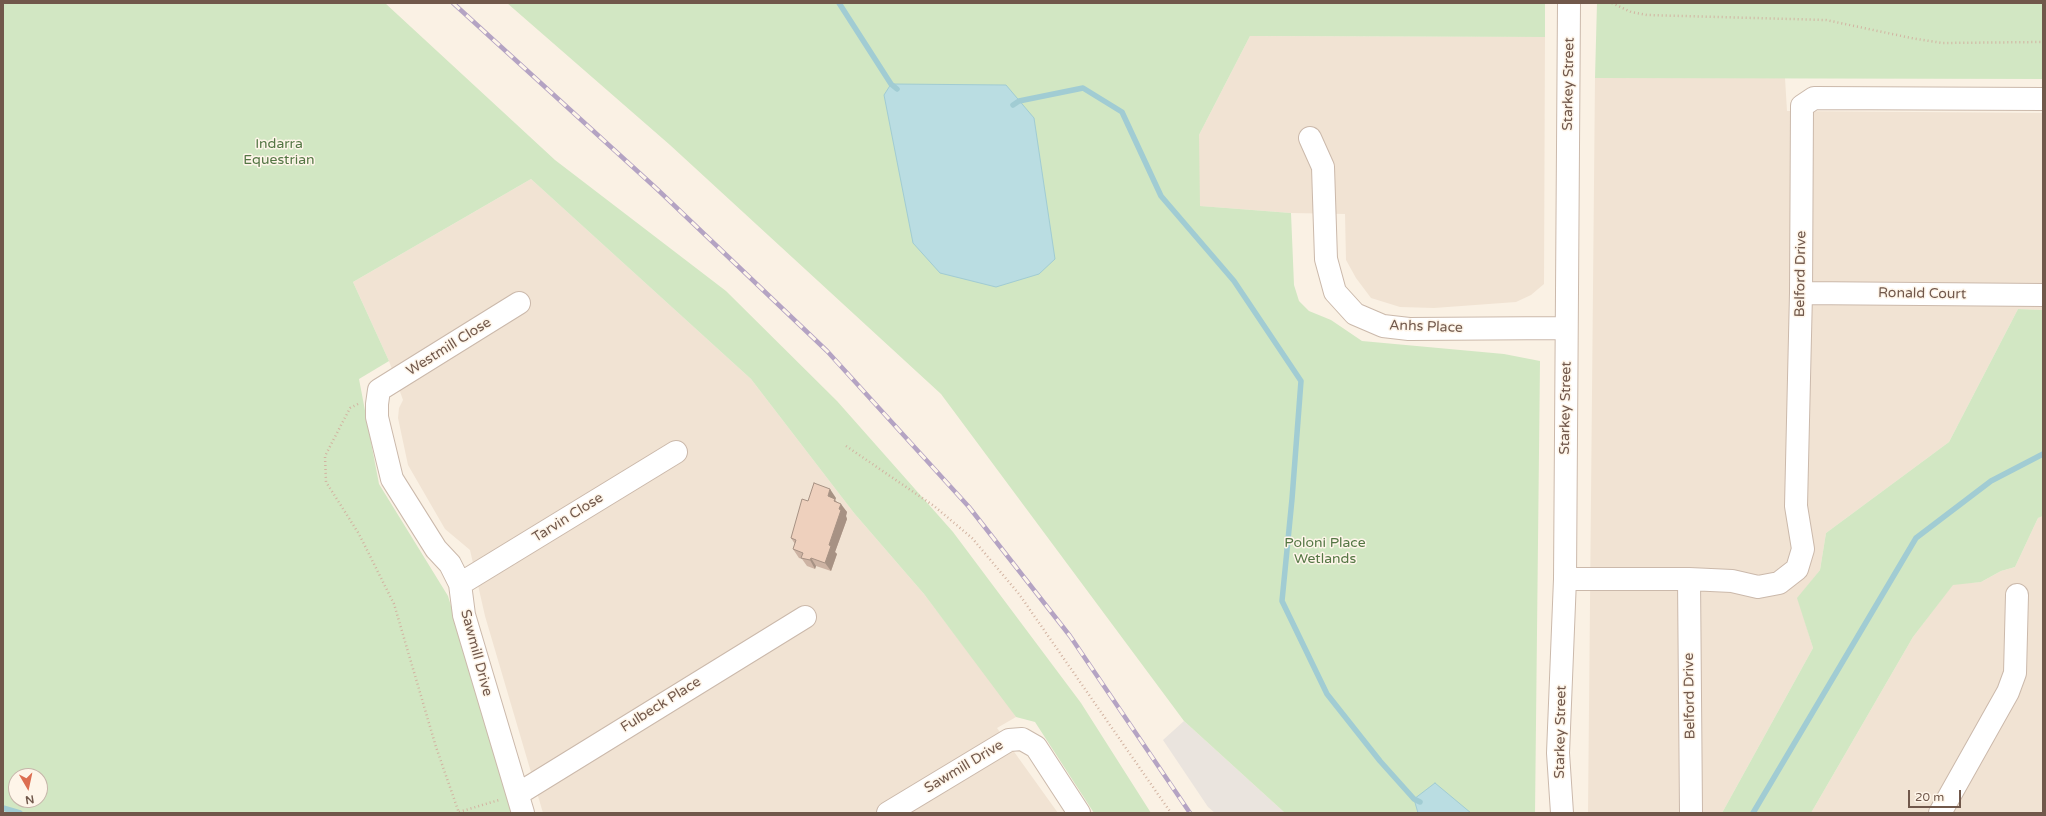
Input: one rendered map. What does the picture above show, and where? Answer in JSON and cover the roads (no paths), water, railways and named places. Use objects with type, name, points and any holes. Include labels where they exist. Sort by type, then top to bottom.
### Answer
[{"type":"street","name":"Starkey Street","points":[[1562,813],[1558,753],[1565,580],[1569,3]]},
{"type":"street","name":"Belford Drive","points":[[1565,580],[1689,579],[1732,581],[1758,587],[1779,583],[1797,569],[1803,549],[1796,506],[1801,293],[1802,106],[1814,98],[2043,99]]},
{"type":"street","name":"Anhs Place","points":[[1310,138],[1323,167],[1326,260],[1335,292],[1355,314],[1383,326],[1409,329],[1566,328]]},
{"type":"street","name":"Ronald Court","points":[[1801,293],[2043,295]]},
{"type":"street","name":"Westmill Close","points":[[379,390],[519,303]]},
{"type":"street","name":"Sawmill Drive","points":[[379,390],[377,417],[392,479],[436,549],[450,564],[460,584],[464,615],[520,803]]},
{"type":"street","name":"Tarvin Close","points":[[460,584],[676,452]]},
{"type":"street","name":"Belford Drive","points":[[1689,579],[1691,813]]},
{"type":"street","points":[[1940,813],[2008,692],[2015,674],[2017,595]]},
{"type":"street","name":"Fulbeck Place","points":[[520,803],[804,616]]},
{"type":"street","name":"Sawmill Drive","points":[[888,813],[1009,740],[1022,739],[1036,747],[1079,813]]},
{"type":"water","points":[[891,84],[1006,85],[1034,118],[1055,259],[1039,274],[996,287],[940,273],[913,243],[884,95]]},
{"type":"water","points":[[1435,783],[1471,813],[1418,813],[1414,799]]},
{"type":"waterway","points":[[839,3],[891,84],[897,89]]},
{"type":"waterway","points":[[1013,105],[1019,101],[1083,88],[1122,112],[1161,196],[1234,281],[1301,381],[1282,601],[1327,694],[1380,761],[1414,799],[1420,802]]},
{"type":"waterway","points":[[1753,813],[1916,538],[1991,481],[2043,454]]},
{"type":"waterway","points":[[3,808],[20,813]]},
{"type":"railway","points":[[453,3],[657,189],[827,351],[969,507],[1070,636],[1190,813]]},
{"type":"park label","name":"Indarra Equestrian","points":[[279,152]]},
{"type":"park label","name":"Poloni Place Wetlands","points":[[1325,552]]}]
